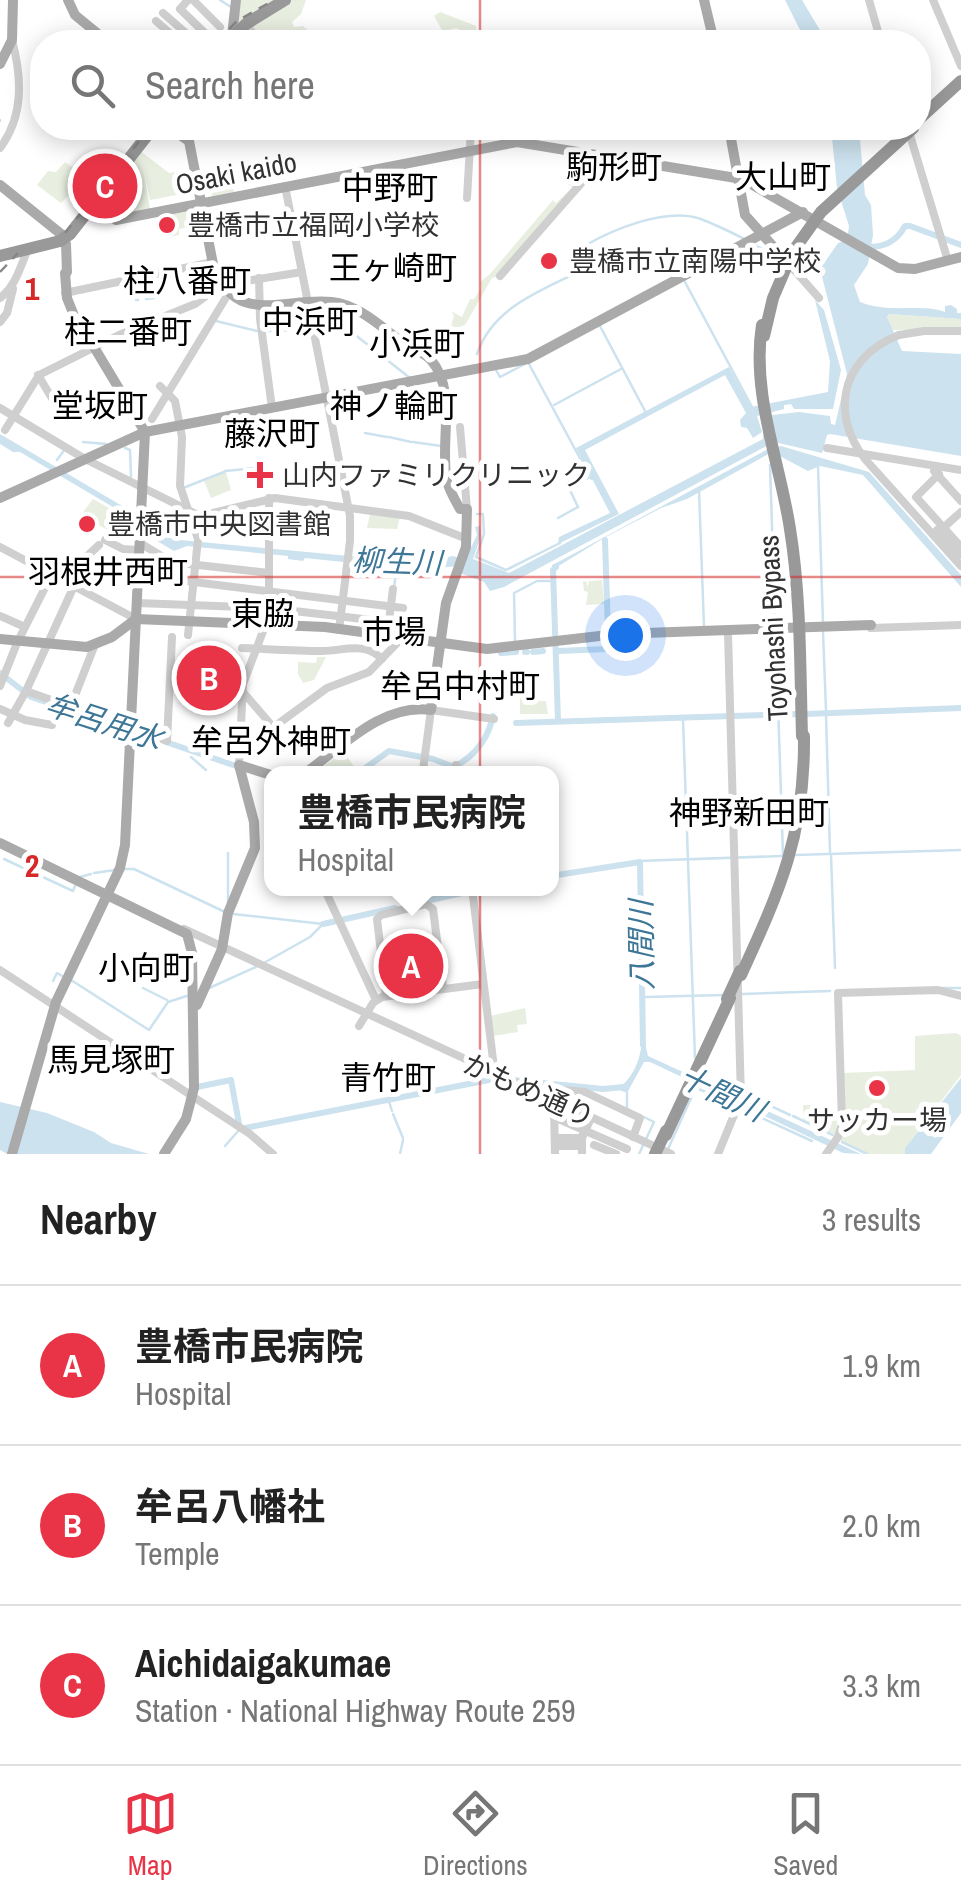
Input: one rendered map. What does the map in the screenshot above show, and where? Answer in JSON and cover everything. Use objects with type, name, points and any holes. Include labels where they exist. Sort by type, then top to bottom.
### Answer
[{"type":"highway","points":[[239,30],[284,0]]},
{"type":"highway","points":[[931,110],[961,82]]},
{"type":"highway","points":[[0,255],[65,236],[144,140]]},
{"type":"highway","name":"Toyohashi Bypass","points":[[740,973],[783,883],[801,812],[803,742],[794,548],[764,400],[760,366],[763,329],[770,294],[802,230],[897,140]]},
{"type":"highway","points":[[784,261],[830,202]]},
{"type":"highway","points":[[0,255],[65,236]]},
{"type":"highway","points":[[794,548],[799,624]]},
{"type":"highway","name":"Toyohashi Bypass","points":[[663,1149],[784,872],[795,834],[803,742]]},
{"type":"main road","points":[[0,64],[12,40],[14,0]]},
{"type":"main road","points":[[68,0],[76,16],[93,30]]},
{"type":"main road","points":[[704,0],[711,30]]},
{"type":"main road","points":[[186,140],[212,262],[225,290],[260,306],[332,302],[374,318],[409,348],[430,359],[441,377],[447,483],[460,509],[467,509],[467,539],[446,603],[432,675],[431,710],[411,708],[392,712],[315,766]]},
{"type":"main road","points":[[731,140],[746,215],[784,261]]},
{"type":"main road","name":"Osaki kaido","points":[[94,203],[116,220],[517,142],[738,178],[759,186],[872,254],[906,269],[961,257]]},
{"type":"main road","points":[[0,186],[65,236],[68,298],[78,322],[144,432],[135,620],[114,638],[94,647],[74,650],[46,645]]},
{"type":"main road","points":[[0,498],[144,432],[528,360],[803,212]]},
{"type":"main road","points":[[12,1154],[55,1006],[123,852],[139,545]]},
{"type":"main road","points":[[0,641],[74,648],[95,644],[135,620],[188,626],[265,625],[403,635],[440,644],[499,650],[611,636],[728,633],[799,624]]},
{"type":"main road","points":[[555,643],[617,634],[799,624],[871,627]]},
{"type":"main road","points":[[339,630],[403,635]]},
{"type":"main road","points":[[239,766],[264,773]]},
{"type":"main road","points":[[164,1154],[186,1119],[193,1097],[194,1010],[198,992],[222,948],[228,913],[256,844],[239,766]]},
{"type":"main road","points":[[0,844],[185,933],[198,992]]},
{"type":"street","points":[[201,30],[180,10],[191,0],[220,27]]},
{"type":"street","points":[[869,0],[878,30]]},
{"type":"street","points":[[933,0],[961,66]]},
{"type":"street","points":[[163,13],[182,30]]},
{"type":"street","points":[[156,21],[166,30]]},
{"type":"street","points":[[246,24],[250,30]]},
{"type":"street","points":[[0,148],[9,135],[20,102],[12,40]]},
{"type":"street","points":[[467,198],[469,140]]},
{"type":"street","points":[[913,140],[948,260]]},
{"type":"street","points":[[500,276],[604,156]]},
{"type":"street","points":[[285,186],[348,508],[348,559],[339,630]]},
{"type":"street","points":[[800,238],[817,221]]},
{"type":"street","points":[[0,322],[7,313],[20,263],[28,248]]},
{"type":"street","points":[[784,261],[805,279]]},
{"type":"street","points":[[784,261],[820,298]]},
{"type":"street","points":[[64,293],[212,262]]},
{"type":"street","points":[[6,430],[38,375],[194,305],[234,282],[302,272]]},
{"type":"street","points":[[259,278],[272,408]]},
{"type":"street","points":[[0,298],[13,289]]},
{"type":"street","points":[[152,419],[225,290]]},
{"type":"street","points":[[961,333],[924,331],[878,345],[862,358],[852,374],[845,398],[849,435],[961,566]]},
{"type":"street","points":[[38,375],[53,400]]},
{"type":"street","points":[[160,386],[176,400],[180,486],[198,544],[188,626]]},
{"type":"street","points":[[0,408],[141,491],[202,516],[269,498],[418,519],[467,539]]},
{"type":"street","points":[[460,427],[467,509]]},
{"type":"street","points":[[827,448],[935,469],[961,470]]},
{"type":"street","points":[[874,466],[961,551]]},
{"type":"street","points":[[935,469],[916,496],[961,551]]},
{"type":"street","points":[[935,469],[961,500]]},
{"type":"street","points":[[239,766],[242,691],[265,625],[270,591],[269,498]]},
{"type":"street","points":[[943,528],[961,512]]},
{"type":"street","points":[[54,576],[66,575],[102,542],[123,550],[139,545],[172,562],[269,573]]},
{"type":"street","points":[[0,548],[135,620]]},
{"type":"street","points":[[138,575],[404,608]]},
{"type":"street","points":[[2,679],[54,576]]},
{"type":"street","points":[[10,719],[74,587]]},
{"type":"street","points":[[387,636],[393,589]]},
{"type":"street","points":[[137,603],[268,608],[389,622]]},
{"type":"street","points":[[0,616],[25,627]]},
{"type":"street","points":[[798,654],[799,624]]},
{"type":"street","points":[[871,627],[961,624]]},
{"type":"street","points":[[718,1154],[740,1102],[728,633]]},
{"type":"street","points":[[240,743],[252,744],[327,688],[367,673],[403,635]]},
{"type":"street","points":[[25,692],[167,741],[172,637]]},
{"type":"street","points":[[242,648],[328,652],[342,646],[374,651],[382,659]]},
{"type":"street","points":[[70,708],[94,647]]},
{"type":"street","points":[[242,691],[274,728]]},
{"type":"street","points":[[0,709],[10,719],[52,725]]},
{"type":"street","points":[[424,766],[431,710],[492,718]]},
{"type":"street","points":[[327,896],[376,999]]},
{"type":"street","points":[[473,896],[495,1075]]},
{"type":"street","points":[[386,994],[377,919],[381,914],[426,904],[434,910],[443,988]]},
{"type":"street","name":"かもめ通り","points":[[185,933],[663,1149]]},
{"type":"street","points":[[0,970],[273,1154]]},
{"type":"street","points":[[376,999],[483,984]]},
{"type":"street","points":[[359,1026],[376,999],[386,994],[483,984]]},
{"type":"street","points":[[837,993],[938,990],[961,996]]},
{"type":"street","points":[[834,1147],[842,1124],[837,993]]},
{"type":"street","points":[[834,1147],[840,1124],[837,993]]},
{"type":"street","points":[[839,1097],[841,1081]]},
{"type":"street","points":[[562,1090],[582,1092],[640,1118],[626,1152],[595,1149],[574,1130],[555,1142],[554,1117],[562,1090]]},
{"type":"street","points":[[582,1140],[599,1099]]},
{"type":"street","points":[[554,1117],[595,1149],[616,1154]]},
{"type":"street","points":[[555,1142],[582,1140]]},
{"type":"shaded area","points":[[238,0],[306,0],[301,14],[292,22],[294,27],[308,30],[252,30],[246,22],[234,30]]},
{"type":"shaded area","points":[[440,12],[476,26],[476,30],[442,30],[434,16]]},
{"type":"shaded area","points":[[139,150],[169,173],[187,170],[189,178],[179,180],[182,194],[150,200],[143,165],[150,210],[133,213],[127,182],[119,176]]},
{"type":"shaded area","points":[[561,153],[574,156],[587,167],[594,166],[498,276],[492,278],[465,325],[451,326],[451,311],[462,317],[470,299],[481,288],[480,282],[553,200],[556,203],[573,187],[564,182],[569,173],[579,169]]},
{"type":"shaded area","points":[[65,162],[84,176],[79,184],[86,179],[93,188],[88,187],[82,194],[75,189],[61,203],[37,185],[48,171],[56,172]]},
{"type":"shaded area","points":[[230,166],[234,192],[212,196],[208,176],[216,168]]},
{"type":"shaded area","points":[[190,209],[194,226],[179,229],[179,235],[170,237],[161,221],[168,213]]},
{"type":"shaded area","points":[[889,314],[961,319],[961,329],[892,330]]},
{"type":"shaded area","points":[[226,472],[231,490],[211,498],[204,481]]},
{"type":"shaded area","points":[[93,499],[128,519],[111,532],[81,515]]},
{"type":"shaded area","points":[[370,514],[400,517],[397,529],[367,528]]},
{"type":"shaded area","points":[[602,580],[604,604],[586,605],[588,592],[584,591],[583,581],[587,588],[589,581]]},
{"type":"shaded area","points":[[206,655],[221,668],[210,664],[207,667],[217,672],[209,675],[212,682],[221,679],[219,685],[228,681],[229,695],[214,699],[187,681]]},
{"type":"shaded area","points":[[317,657],[326,657],[314,680],[303,683],[298,662],[316,663]]},
{"type":"shaded area","points":[[537,690],[538,701],[546,701],[548,714],[520,714],[520,692]]},
{"type":"shaded area","points":[[344,752],[354,766],[324,766]]},
{"type":"shaded area","points":[[525,1008],[527,1024],[517,1025],[518,1032],[493,1036],[490,1016]]},
{"type":"shaded area","points":[[915,1036],[961,1036],[961,1075],[906,1147],[905,1154],[869,1154],[841,1142],[843,1073],[915,1070]]},
{"type":"shaded area","points":[[803,1105],[815,1105],[815,1116],[838,1116],[835,1134],[804,1120]]},
{"type":"water","points":[[785,0],[802,0],[820,30],[800,30]]},
{"type":"water","name":"柳生川","points":[[832,140],[860,140],[873,235],[868,264],[854,285],[860,302],[945,312],[945,306],[951,305],[961,313],[961,319],[889,314],[887,317],[902,351],[961,354],[961,456],[830,434],[822,453],[774,442],[490,591],[484,582],[460,573],[457,566],[421,570],[305,558],[303,561],[288,556],[187,546],[174,551],[152,538],[150,529],[0,444],[0,434],[180,540],[423,563],[453,556],[465,560],[477,535],[475,527],[480,526],[481,536],[473,559],[509,573],[763,439],[764,416],[799,412],[830,416],[831,424],[835,425],[847,374],[820,269],[838,243],[847,240],[849,226],[837,188]]},
{"type":"water","points":[[815,300],[824,310],[841,370],[833,409],[794,409],[791,404],[784,405],[784,409],[757,416],[762,432],[753,438],[747,428],[741,427],[740,420],[746,413],[725,375],[585,450],[619,514],[558,544],[559,537],[610,513],[576,448],[729,367],[751,407],[828,392],[830,361]]},
{"type":"water","points":[[781,446],[869,472],[961,575],[961,587],[863,475],[820,466],[808,471],[772,452],[687,499],[604,538],[552,570],[552,565],[768,449]]},
{"type":"water","name":"十間川","points":[[642,1039],[648,1056],[861,1154],[843,1153],[650,1062],[644,1062],[627,1093],[617,1089],[635,1068]]},
{"type":"water","points":[[961,1078],[961,1113],[931,1154],[905,1154],[905,1148]]},
{"type":"water","points":[[0,1102],[47,1113],[111,1143],[149,1154],[7,1154],[0,1150]]},
{"type":"waterway","points":[[220,0],[231,7]]},
{"type":"waterway","points":[[477,354],[485,336],[510,309],[592,265],[586,245],[610,233],[638,222],[681,216],[705,221],[746,240]]},
{"type":"waterway","points":[[864,247],[888,243],[905,226],[961,245]]},
{"type":"waterway","points":[[753,244],[777,257]]},
{"type":"waterway","points":[[685,282],[752,407]]},
{"type":"waterway","points":[[146,299],[154,298]]},
{"type":"waterway","points":[[216,321],[257,331]]},
{"type":"waterway","points":[[600,326],[645,411]]},
{"type":"waterway","points":[[265,331],[349,330],[410,378]]},
{"type":"waterway","points":[[496,370],[500,377],[525,364]]},
{"type":"waterway","points":[[529,364],[589,475]]},
{"type":"waterway","points":[[554,405],[621,369]]},
{"type":"waterway","points":[[365,433],[387,437]]},
{"type":"waterway","points":[[389,437],[411,442]]},
{"type":"waterway","points":[[83,442],[106,444]]},
{"type":"waterway","points":[[413,442],[441,446]]},
{"type":"waterway","points":[[125,448],[130,450],[131,477]]},
{"type":"waterway","points":[[57,460],[65,449]]},
{"type":"waterway","points":[[225,471],[256,468],[266,462]]},
{"type":"waterway","points":[[770,465],[775,618]]},
{"type":"waterway","points":[[818,466],[823,623]]},
{"type":"waterway","points":[[183,488],[224,472]]},
{"type":"waterway","points":[[578,507],[569,488],[592,479]]},
{"type":"waterway","points":[[699,490],[704,627]]},
{"type":"waterway","points":[[558,518],[578,507]]},
{"type":"waterway","points":[[477,514],[483,514],[484,534],[476,557],[506,570],[560,543]]},
{"type":"waterway","points":[[605,540],[608,633]]},
{"type":"waterway","points":[[556,567],[553,570],[558,721]]},
{"type":"waterway","name":"柳生川","points":[[394,587],[396,574]]},
{"type":"waterway","points":[[515,640],[514,593],[537,581],[553,581]]},
{"type":"waterway","points":[[823,632],[826,710]]},
{"type":"waterway","points":[[776,644],[783,855]]},
{"type":"waterway","points":[[557,651],[608,649]]},
{"type":"waterway","points":[[533,652],[543,651]]},
{"type":"waterway","points":[[501,653],[516,652]]},
{"type":"waterway","name":"牟呂用水","points":[[0,673],[31,697],[64,708]]},
{"type":"waterway","points":[[806,714],[961,708]]},
{"type":"waterway","points":[[516,723],[798,714]]},
{"type":"waterway","points":[[826,715],[830,852]]},
{"type":"waterway","name":"牟呂用水","points":[[456,766],[479,746],[493,716]]},
{"type":"waterway","name":"十間川","points":[[683,720],[695,1058]]},
{"type":"waterway","name":"牟呂用水","points":[[166,742],[239,767]]},
{"type":"waterway","name":"牟呂用水","points":[[368,766],[389,751],[451,766]]},
{"type":"waterway","points":[[191,757],[206,770]]},
{"type":"waterway","points":[[795,855],[961,850]]},
{"type":"waterway","points":[[228,853],[228,902]]},
{"type":"waterway","points":[[831,855],[835,968]]},
{"type":"waterway","points":[[638,861],[782,856]]},
{"type":"waterway","points":[[4,859],[73,891],[75,886]]},
{"type":"waterway","name":"八間川","points":[[559,875],[640,862],[643,1045]]},
{"type":"waterway","points":[[123,869],[134,869],[225,912]]},
{"type":"waterway","points":[[94,873],[115,870]]},
{"type":"waterway","points":[[80,877],[91,874]]},
{"type":"waterway","name":"八間川","points":[[422,902],[449,896]]},
{"type":"waterway","name":"八間川","points":[[323,924],[395,908]]},
{"type":"waterway","points":[[233,914],[323,924]]},
{"type":"waterway","points":[[262,964],[310,937],[322,925]]},
{"type":"waterway","points":[[207,989],[256,967]]},
{"type":"waterway","points":[[53,981],[57,973],[62,976]]},
{"type":"waterway","points":[[71,980],[149,1030],[168,1002],[190,995]]},
{"type":"waterway","points":[[143,988],[167,1000]]},
{"type":"waterway","points":[[942,988],[961,988]]},
{"type":"waterway","points":[[743,994],[830,991]]},
{"type":"waterway","points":[[646,997],[724,995]]},
{"type":"waterway","name":"十間川","points":[[700,1078],[739,1096]]},
{"type":"waterway","points":[[197,1087],[231,1080],[240,1129],[494,1079]]},
{"type":"waterway","points":[[513,1080],[603,1089],[624,1087]]},
{"type":"waterway","name":"十間川","points":[[668,1149],[696,1087]]},
{"type":"waterway","name":"十間川","points":[[699,1089],[734,1105]]},
{"type":"waterway","points":[[627,1093],[627,1109]]},
{"type":"waterway","name":"十間川","points":[[745,1094],[790,1115]]},
{"type":"waterway","points":[[388,1098],[392,1111]]},
{"type":"waterway","name":"十間川","points":[[742,1109],[812,1141]]},
{"type":"waterway","points":[[393,1114],[403,1138]]},
{"type":"waterway","points":[[793,1116],[833,1135]]},
{"type":"waterway","points":[[639,1154],[654,1122],[644,1117]]},
{"type":"waterway","points":[[225,1146],[239,1130]]},
{"type":"waterway","points":[[400,1154],[403,1140]]},
{"type":"waterway","points":[[842,1142],[867,1154]]},
{"type":"railway","points":[[228,30],[274,0]]},
{"type":"railway","points":[[65,233],[140,140]]},
{"type":"railway","points":[[0,272],[18,253]]},
{"type":"place","name":"Aichidaigakumae","points":[[105,186]]},
{"type":"place","name":"豊橋市立福岡小学校","points":[[167,225]]},
{"type":"place","name":"豊橋市立南陽中学校","points":[[549,261]]},
{"type":"place","name":"山内ファミリクリニック","points":[[260,475]]},
{"type":"place","name":"豊橋市中央図書館","points":[[87,524]]},
{"type":"place","name":"牟呂八幡社","points":[[209,678]]},
{"type":"place","name":"豊橋市民病院","points":[[411,966]]},
{"type":"place","name":"サッカー場","points":[[877,1088]]},
{"type":"district","name":"駒形町","points":[[614,166]]},
{"type":"district","name":"大山町","points":[[783,176]]},
{"type":"district","name":"中野町","points":[[390,187]]},
{"type":"district","name":"王ヶ崎町","points":[[393,267]]},
{"type":"district","name":"柱八番町","points":[[187,280]]},
{"type":"district","name":"中浜町","points":[[310,321]]},
{"type":"district","name":"柱二番町","points":[[128,331]]},
{"type":"district","name":"小浜町","points":[[417,343]]},
{"type":"district","name":"堂坂町","points":[[100,405]]},
{"type":"district","name":"神ノ輪町","points":[[394,405]]},
{"type":"district","name":"藤沢町","points":[[272,433]]},
{"type":"district","name":"羽根井西町","points":[[108,571]]},
{"type":"district","name":"東脇","points":[[263,613]]},
{"type":"district","name":"市場","points":[[394,631]]},
{"type":"district","name":"牟呂中村町","points":[[460,685]]},
{"type":"district","name":"牟呂外神町","points":[[271,740]]},
{"type":"district","name":"神野新田町","points":[[749,812]]},
{"type":"district","name":"小向町","points":[[146,967]]},
{"type":"district","name":"馬見塚町","points":[[111,1059]]},
{"type":"district","name":"青竹町","points":[[388,1077]]}]
